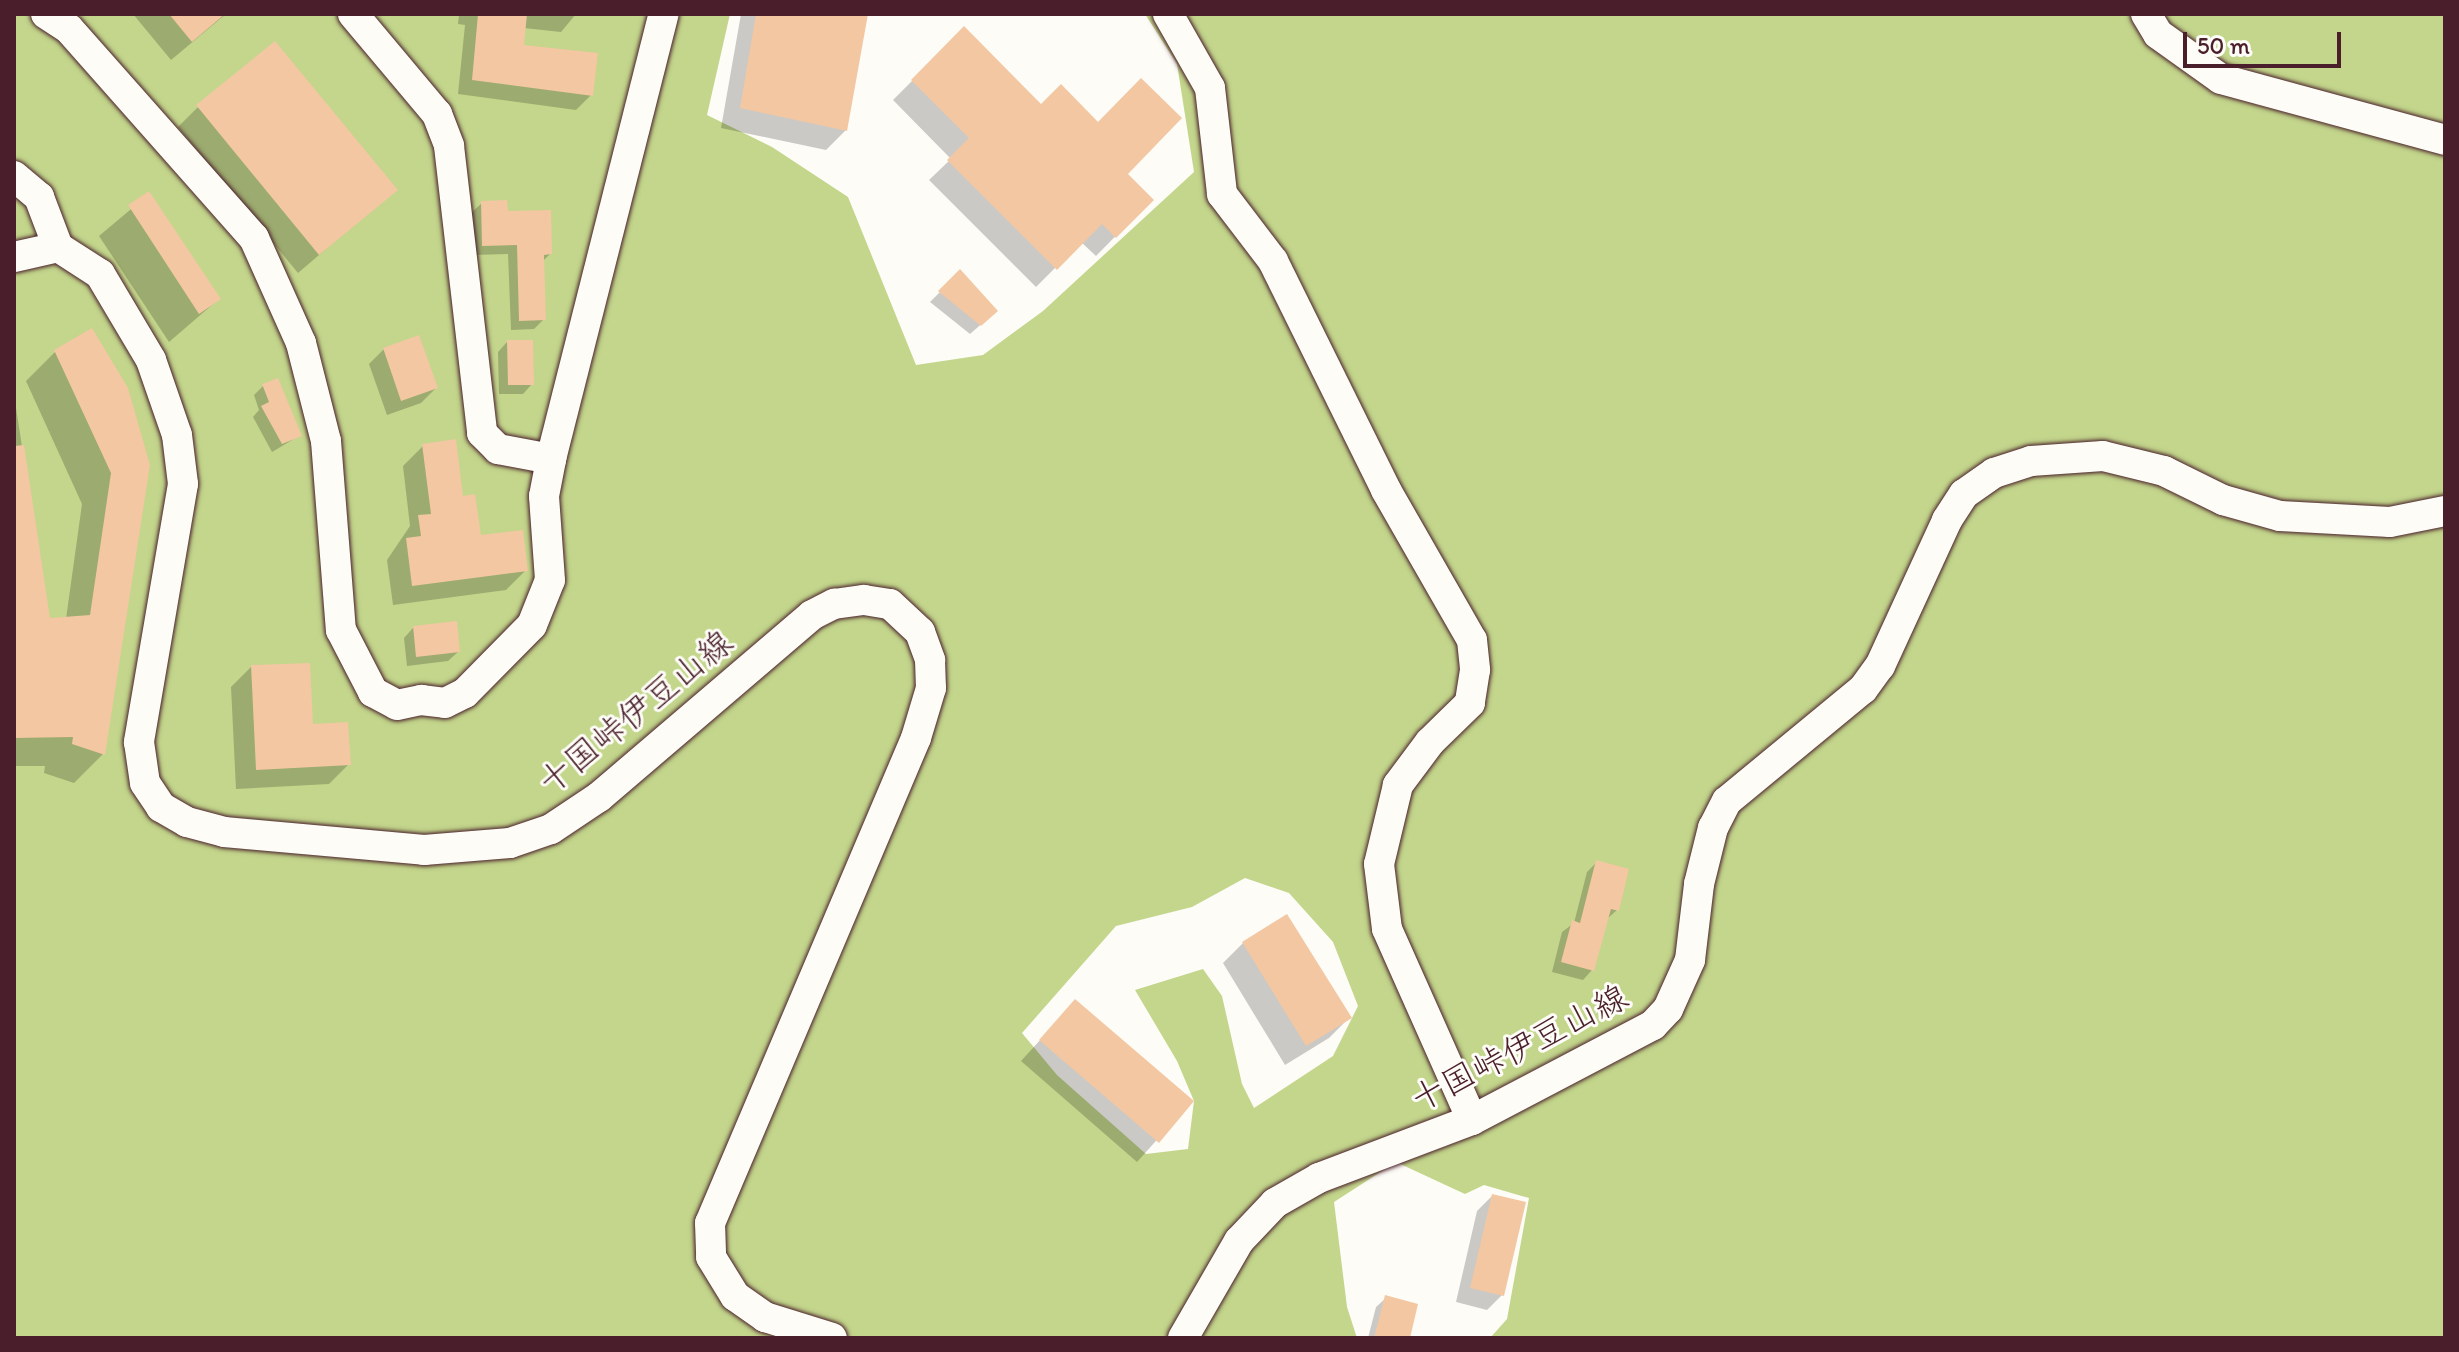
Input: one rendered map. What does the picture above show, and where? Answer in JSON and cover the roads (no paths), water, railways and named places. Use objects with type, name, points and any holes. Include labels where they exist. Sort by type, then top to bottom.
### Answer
[{"type":"main road","points":[[46,14],[69,29],[254,238],[301,343],[326,441],[341,630],[373,692],[397,705],[421,700],[445,703],[465,693],[532,625],[550,580],[544,496],[551,459],[664,14]]},
{"type":"main road","points":[[353,14],[437,114],[449,146],[482,433],[498,449],[551,459]]},
{"type":"main road","points":[[1168,14],[1210,88],[1222,194],[1273,261],[1386,490],[1472,640],[1475,670],[1470,703],[1430,742],[1398,785],[1379,874],[1387,929],[1472,1120]]},
{"type":"main road","points":[[2146,14],[2158,34],[2221,79],[2445,140]]},
{"type":"main road","points":[[14,176],[39,197],[58,247],[14,257]]},
{"type":"main road","name":"十国峠伊豆山線","points":[[58,247],[100,274],[151,360],[177,435],[183,484],[139,742],[145,783],[161,807],[187,822],[224,832],[424,850],[510,843],[551,829],[599,797],[812,615],[849,602],[890,604],[920,632],[930,660],[931,688],[916,738],[710,1223],[711,1257],[735,1296],[765,1317],[832,1338]]},
{"type":"main road","name":"十国峠伊豆山線","points":[[1183,1338],[1239,1241],[1275,1203],[1319,1178],[1472,1120],[1635,1039],[1668,1009],[1690,960],[1699,884],[1713,828],[1727,801],[1863,689],[1880,666],[1947,520],[1964,494],[1994,473],[2031,461],[2103,456],[2164,471],[2223,500],[2280,516],[2390,522],[2445,511]]}]
